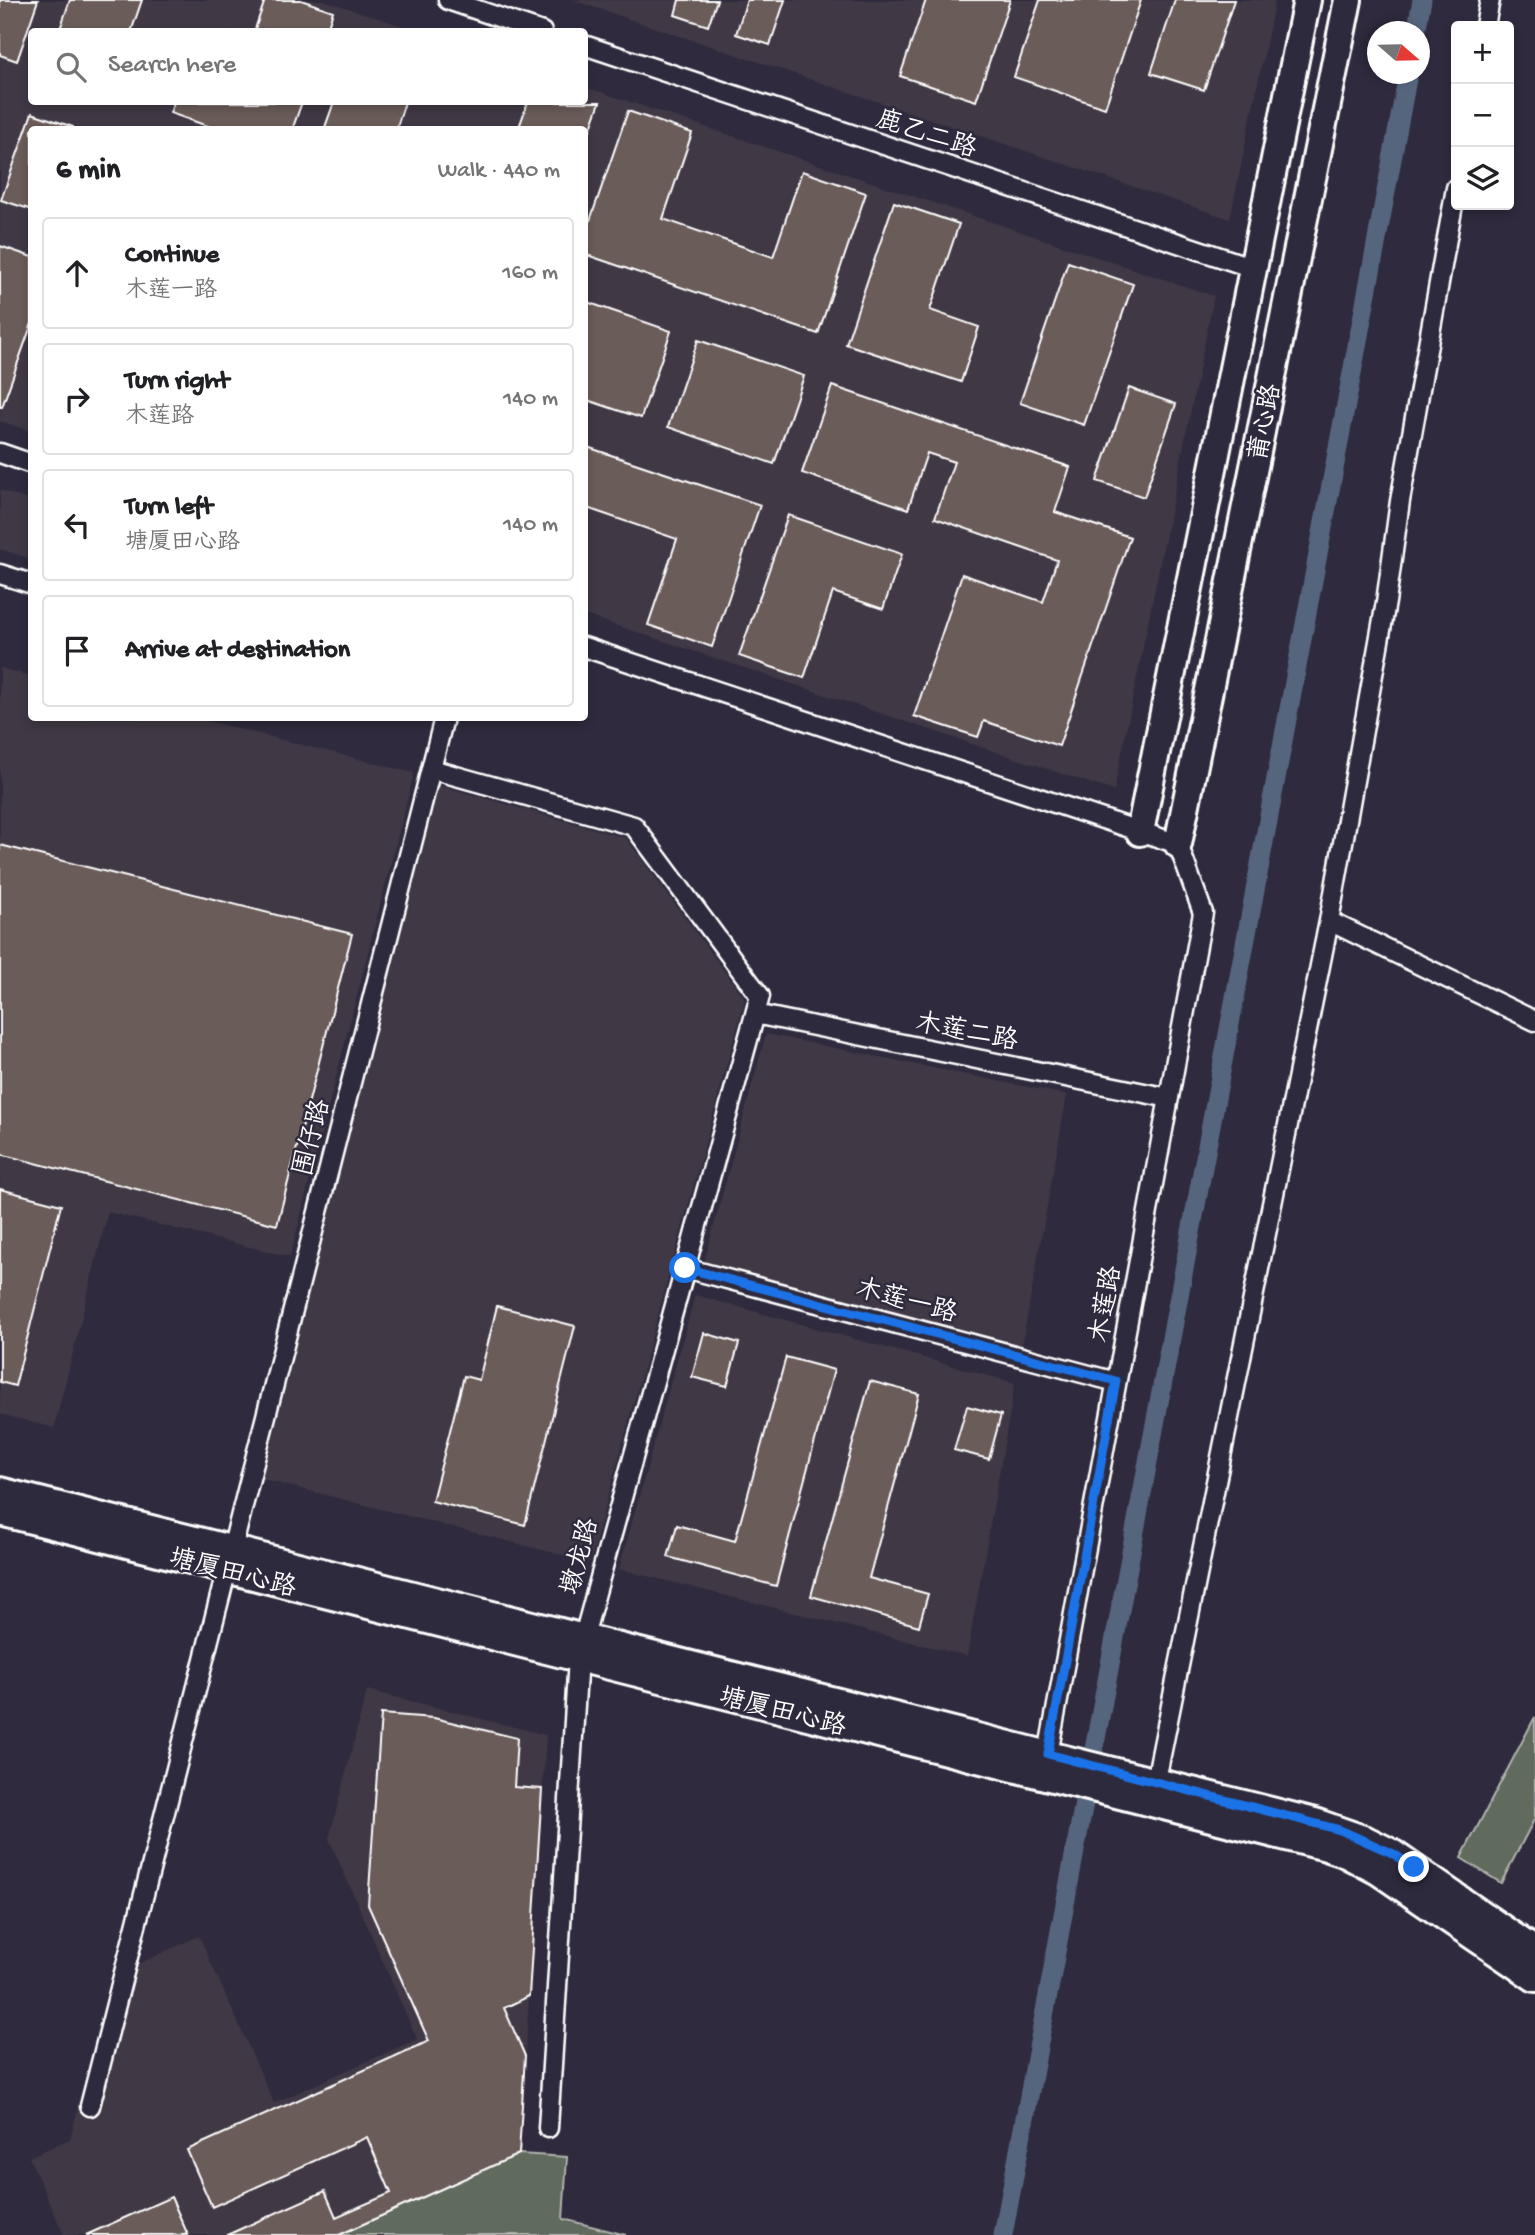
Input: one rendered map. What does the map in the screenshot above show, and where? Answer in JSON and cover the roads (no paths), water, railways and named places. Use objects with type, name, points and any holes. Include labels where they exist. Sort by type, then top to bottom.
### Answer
[{"type":"main road","name":"莆心路","points":[[1140,832],[1307,0]]},
{"type":"main road","name":"莆心路","points":[[1178,844],[1348,0]]},
{"type":"main road","name":"塘厦田心路","points":[[0,1491],[230,1559],[1154,1792],[1344,1853],[1399,1884],[1535,1978]]},
{"type":"main road","name":"塘厦田心路","points":[[0,1513],[230,1559]]},
{"type":"main road","name":"塘厦田心路","points":[[1154,1792],[1315,1822],[1366,1840],[1414,1867],[1535,1951]]},
{"type":"street","points":[[448,0],[530,28]]},
{"type":"street","points":[[1486,21],[1490,0]]},
{"type":"street","name":"鹿乙二路","points":[[588,47],[1253,268]]},
{"type":"street","points":[[1154,1792],[1329,921],[1452,210]]},
{"type":"street","points":[[0,453],[28,463]]},
{"type":"street","points":[[0,574],[28,583]]},
{"type":"street","points":[[588,648],[1178,844]]},
{"type":"street","name":"围仔路","points":[[90,2106],[443,721]]},
{"type":"street","points":[[431,769],[634,826],[760,996],[755,1014]]},
{"type":"street","name":"木莲路","points":[[1046,1765],[1203,913],[1178,844]]},
{"type":"street","points":[[1329,921],[1535,1021]]},
{"type":"street","name":"木莲二路","points":[[755,1014],[1169,1098]]},
{"type":"street","name":"墩龙路","points":[[548,2128],[581,1648],[755,1014]]},
{"type":"street","name":"木莲一路","points":[[685,1268],[1116,1381]]},
{"type":"waterway","points":[[1418,21],[1422,0]]},
{"type":"waterway","points":[[1003,2235],[1406,84]]}]
